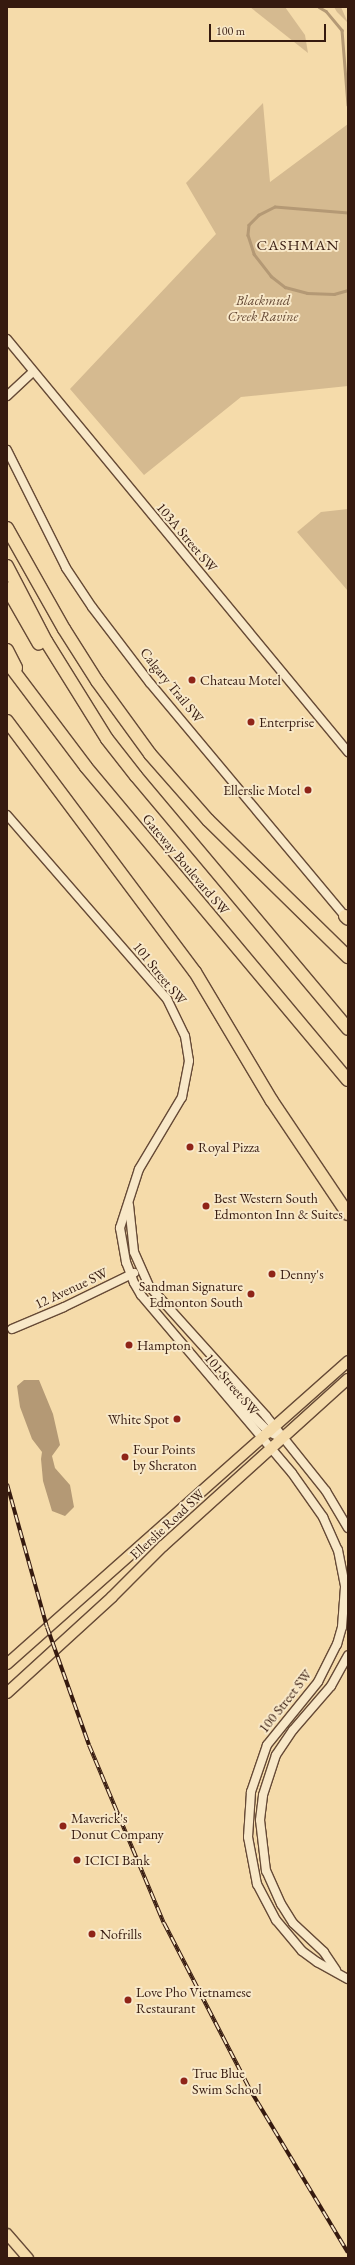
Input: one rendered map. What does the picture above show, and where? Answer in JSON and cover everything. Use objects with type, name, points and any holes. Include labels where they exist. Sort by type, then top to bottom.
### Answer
[{"type":"highway","points":[[7,528],[64,629],[97,681],[150,754],[208,820],[348,957]]},
{"type":"highway","points":[[7,566],[46,641],[107,739]]},
{"type":"highway","points":[[7,588],[66,688],[348,1029]]},
{"type":"highway","points":[[7,650],[23,684]]},
{"type":"highway","name":"Gateway Boulevard SW","points":[[7,662],[90,772],[348,1080]]},
{"type":"highway","points":[[7,721],[195,972],[272,1101],[348,1214]]},
{"type":"main road","name":"Ellerslie Road SW","points":[[7,1664],[348,1361]]},
{"type":"main road","name":"Ellerslie Road SW","points":[[7,1693],[270,1448],[348,1379]]},
{"type":"main road","points":[[7,2234],[28,2258]]},
{"type":"street","name":"103A Street SW","points":[[7,339],[348,752]]},
{"type":"street","points":[[7,396],[33,372]]},
{"type":"street","name":"Calgary Trail SW","points":[[7,450],[66,568],[92,607],[150,683],[347,918]]},
{"type":"street","name":"101 Street SW","points":[[7,815],[156,986],[182,1025],[188,1061],[182,1097],[139,1169],[128,1198],[120,1228],[130,1275],[141,1295],[205,1371],[236,1397],[268,1432]]},
{"type":"street","name":"101 Street SW","points":[[128,1198],[132,1242],[140,1270],[154,1292],[268,1432]]},
{"type":"street","name":"12 Avenue SW","points":[[12,1329],[140,1270]]},
{"type":"street","points":[[268,1432],[282,1438],[326,1491],[348,1528]]},
{"type":"street","name":"100 Street SW","points":[[268,1432],[270,1448],[314,1503],[331,1531],[343,1569],[345,1627],[320,1678],[267,1745],[254,1778],[247,1819],[249,1851],[253,1872],[269,1908],[284,1930],[302,1951],[317,1962],[336,1971],[348,1979]]},
{"type":"street","name":"100 Street SW","points":[[336,1971],[324,1952],[293,1923],[281,1904],[266,1870],[260,1820],[263,1795],[276,1755],[293,1730],[331,1686],[348,1655]]},
{"type":"green space","points":[[250,7],[285,7],[305,35],[308,53]]},
{"type":"green space","points":[[334,7],[341,7],[348,23],[337,12]]},
{"type":"green space","name":"Blackmud Creek Ravine","points":[[263,103],[270,182],[348,124],[348,386],[241,397],[144,475],[70,389],[216,234],[186,183]]},
{"type":"green space","points":[[348,509],[348,591],[297,532],[321,512]]},
{"type":"shaded area","points":[[24,1380],[39,1380],[53,1414],[60,1445],[52,1456],[55,1468],[70,1485],[74,1507],[65,1516],[52,1511],[43,1481],[41,1459],[42,1452],[32,1439],[20,1407],[17,1386]]},
{"type":"waterway","points":[[319,7],[326,11],[342,30],[348,105]]},
{"type":"waterway","points":[[348,213],[275,207],[259,215],[249,225],[248,235],[254,254],[271,276],[285,287],[307,293],[334,294],[348,290]]},
{"type":"railway","points":[[7,1484],[47,1627],[89,1745],[164,1923],[249,2088],[348,2253]]},
{"type":"place","name":"Chateau Motel","points":[[192,680]]},
{"type":"place","name":"Enterprise","points":[[251,722]]},
{"type":"place","name":"Ellerslie Motel","points":[[308,790]]},
{"type":"place","name":"Royal Pizza","points":[[190,1147]]},
{"type":"place","name":"Best Western South Edmonton Inn & Suites","points":[[206,1206]]},
{"type":"place","name":"Denny's","points":[[272,1274]]},
{"type":"place","name":"Sandman Signature Edmonton South","points":[[251,1294]]},
{"type":"place","name":"Hampton","points":[[129,1345]]},
{"type":"place","name":"White Spot","points":[[177,1419]]},
{"type":"place","name":"Four Points by Sheraton","points":[[125,1457]]},
{"type":"place","name":"Maverick's Donut Company","points":[[63,1826]]},
{"type":"place","name":"ICICI Bank","points":[[77,1860]]},
{"type":"place","name":"Nofrills","points":[[92,1934]]},
{"type":"place","name":"Love Pho Vietnamese Restaurant","points":[[128,2000]]},
{"type":"place","name":"True Blue Swim School","points":[[184,2081]]},
{"type":"district","name":"CASHMAN","points":[[298,245]]}]
